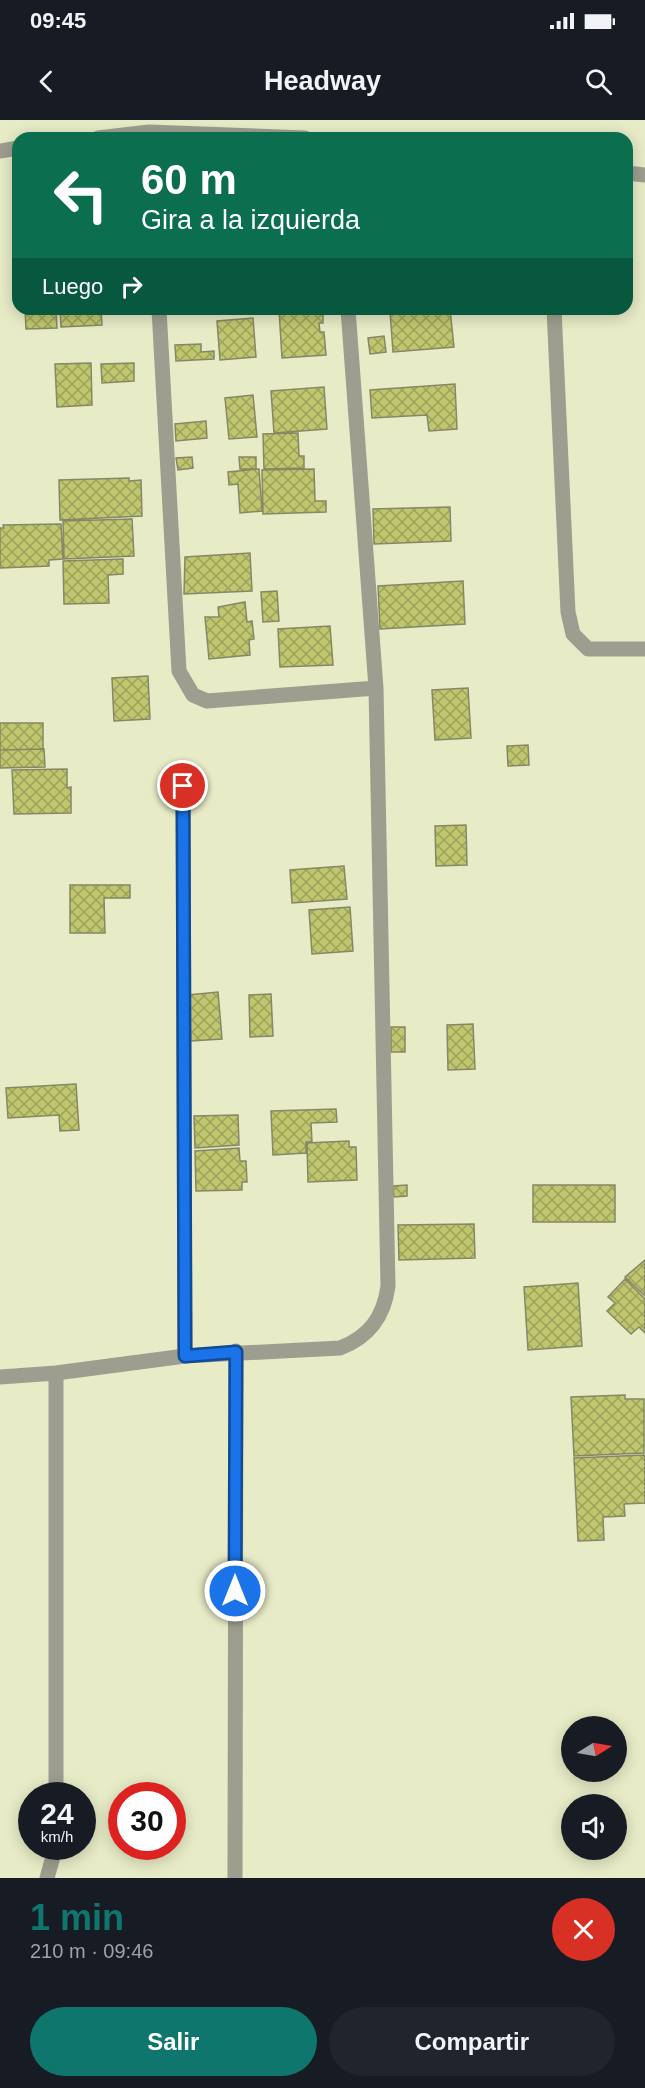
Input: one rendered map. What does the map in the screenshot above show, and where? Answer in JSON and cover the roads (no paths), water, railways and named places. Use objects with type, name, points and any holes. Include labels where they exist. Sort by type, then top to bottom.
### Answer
[{"type":"street","points":[[159,315],[180,671],[193,695],[207,701],[376,688]]},
{"type":"street","points":[[0,1377],[56,1373],[185,1356],[340,1348],[367,1332],[380,1315],[386,1301],[388,1286],[376,688],[348,315]]},
{"type":"street","points":[[554,315],[568,612],[573,634],[588,650],[645,649]]},
{"type":"street","points":[[183,786],[185,1356]]},
{"type":"street","points":[[235,1878],[236,1352]]},
{"type":"street","points":[[56,1373],[56,1782]]},
{"type":"street","points":[[47,1878],[52,1860]]}]
